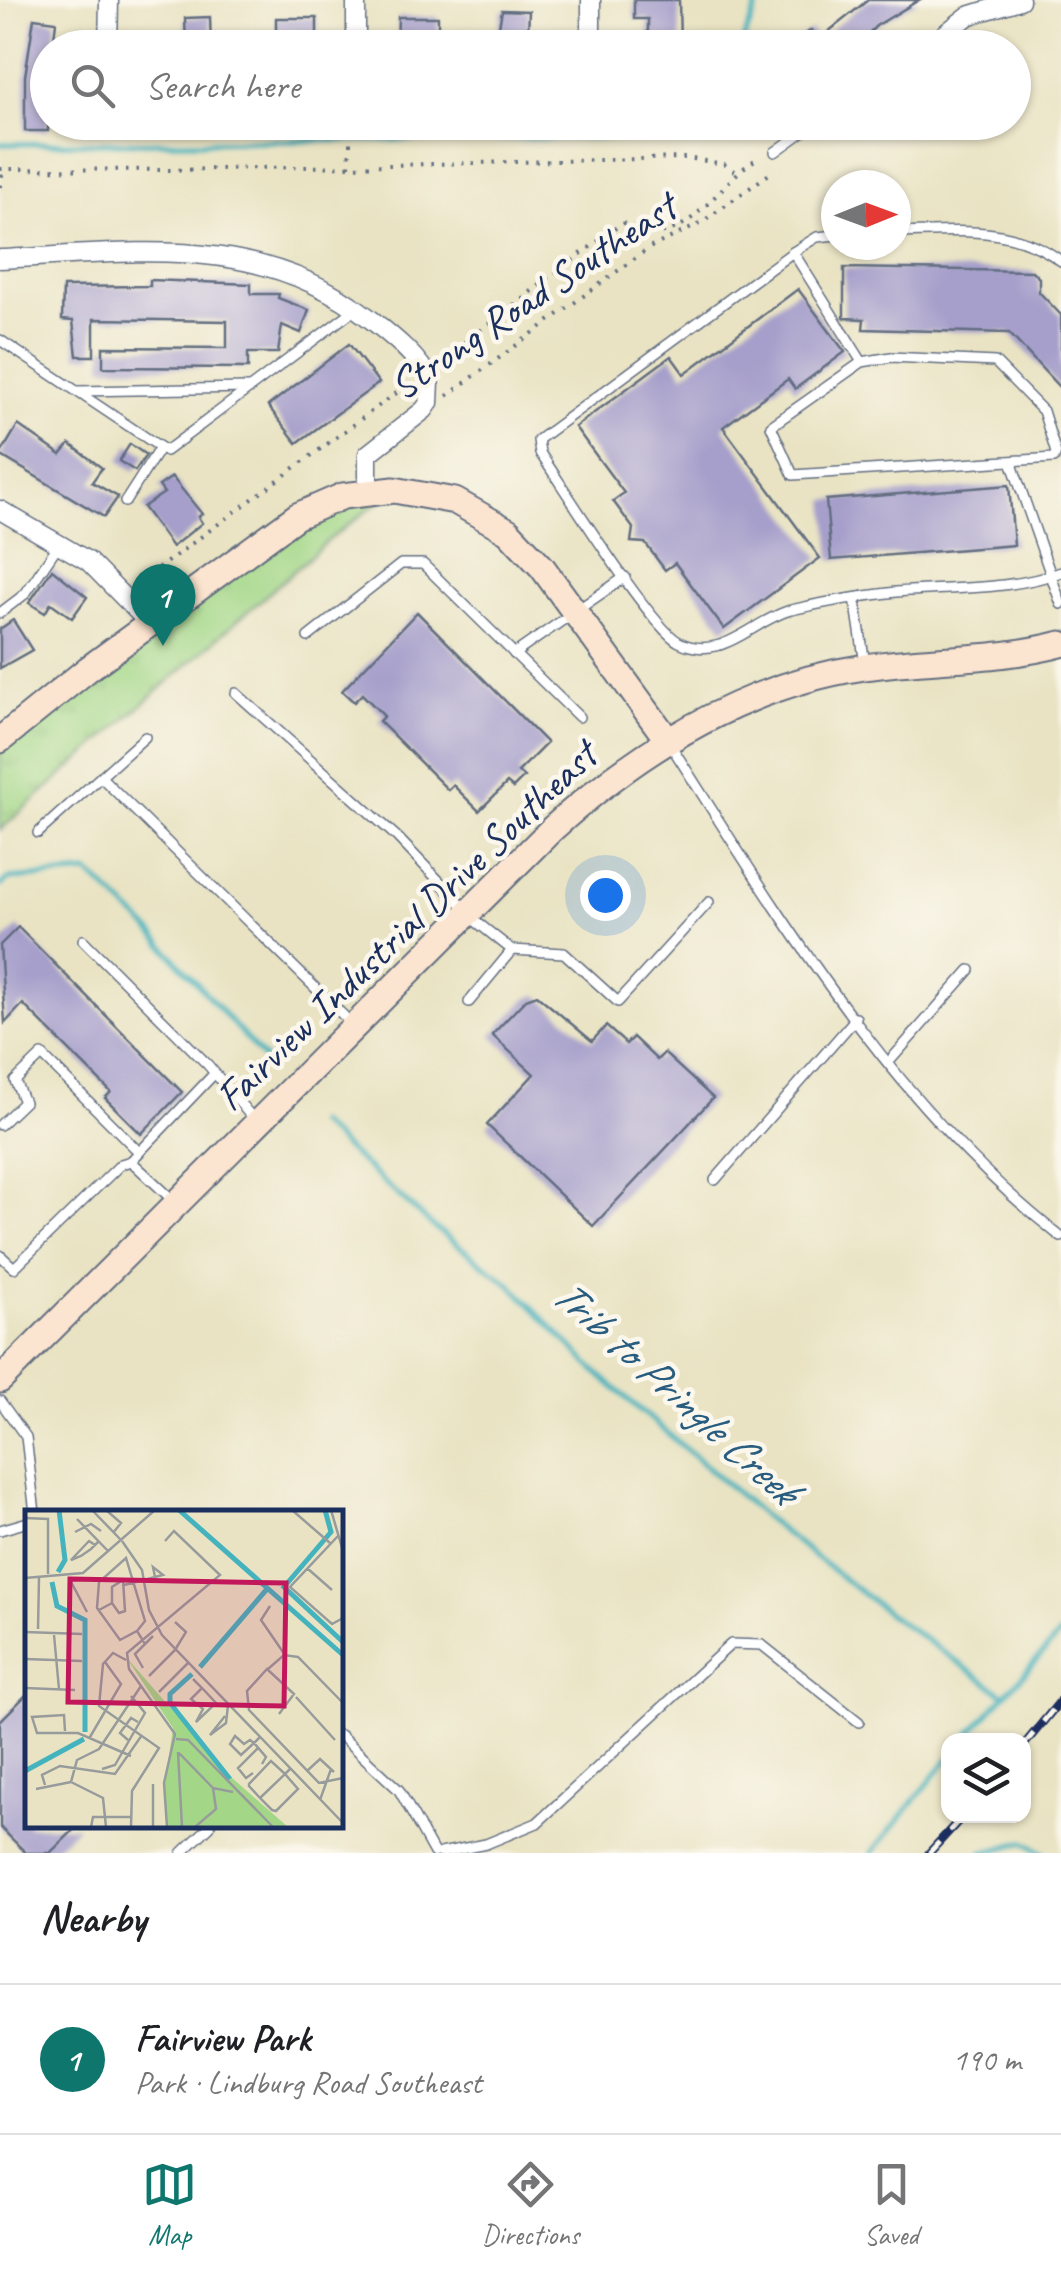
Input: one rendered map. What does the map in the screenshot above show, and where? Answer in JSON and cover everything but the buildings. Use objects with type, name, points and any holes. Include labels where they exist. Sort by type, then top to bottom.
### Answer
[{"type":"main road","points":[[0,740],[297,516],[327,501],[368,491],[435,495],[476,510],[523,545],[667,739]]},
{"type":"main road","name":"Fairview Industrial Drive Southeast","points":[[0,1385],[176,1203],[591,793],[667,739],[768,692],[866,666],[1011,654],[1061,644]]},
{"type":"street","points":[[108,0],[108,30]]},
{"type":"street","points":[[356,0],[356,30]]},
{"type":"street","points":[[591,0],[591,30]]},
{"type":"street","points":[[950,30],[968,16],[1020,0]]},
{"type":"street","points":[[0,259],[232,255],[284,269],[356,308],[426,373],[429,403]]},
{"type":"street","name":"Strong Road Southeast","points":[[368,491],[366,463],[372,448],[429,403]]},
{"type":"street","points":[[0,510],[107,576],[150,624]]},
{"type":"lane","points":[[775,152],[792,140]]},
{"type":"lane","points":[[911,232],[1003,234],[1031,242],[1061,261]]},
{"type":"lane","points":[[821,236],[794,252],[538,440],[540,454],[625,578],[670,636],[696,646],[737,639],[782,613],[855,598],[1061,572]]},
{"type":"lane","points":[[794,252],[862,362]]},
{"type":"lane","points":[[0,340],[159,449],[174,449],[356,308]]},
{"type":"lane","points":[[891,357],[1002,365],[1043,412],[1056,453],[1054,458],[1012,464],[793,475],[771,426],[862,362],[891,357]]},
{"type":"lane","points":[[76,391],[252,388]]},
{"type":"lane","points":[[125,502],[159,449]]},
{"type":"lane","points":[[1012,464],[1061,604]]},
{"type":"lane","points":[[0,613],[25,594],[59,543]]},
{"type":"lane","points":[[308,637],[401,564],[424,564],[579,717]]},
{"type":"lane","points":[[514,654],[625,578]]},
{"type":"lane","points":[[855,598],[866,666]]},
{"type":"lane","points":[[236,693],[397,837],[468,913],[512,950],[564,952],[618,1002],[708,902]]},
{"type":"lane","points":[[38,833],[146,737]]},
{"type":"lane","points":[[667,739],[777,911],[919,1106],[1004,1192],[1061,1237]]},
{"type":"lane","points":[[100,777],[354,1026]]},
{"type":"lane","points":[[84,940],[256,1123]]},
{"type":"lane","points":[[469,1002],[512,950]]},
{"type":"lane","points":[[888,1063],[970,970]]},
{"type":"lane","points":[[715,1180],[856,1018]]},
{"type":"lane","points":[[0,1125],[24,1102],[14,1081],[42,1055],[176,1203]]},
{"type":"lane","points":[[0,1255],[14,1268],[121,1164],[135,1156],[214,1074]]},
{"type":"lane","points":[[0,1385],[26,1437],[35,1510]]},
{"type":"lane","points":[[0,1530],[25,1523]]},
{"type":"lane","points":[[342,1737],[399,1790],[438,1853],[486,1844],[537,1823],[731,1644],[762,1645],[860,1722]]},
{"type":"lane","points":[[182,1853],[208,1828]]},
{"type":"path","points":[[348,140],[349,165]]},
{"type":"path","points":[[141,580],[426,373],[624,222],[647,232],[681,224],[736,172],[775,152]]},
{"type":"path","points":[[0,187],[1,170],[687,158],[724,164],[736,172]]},
{"type":"path","name":"Strong Road Southeast","points":[[429,403],[448,396],[649,248],[698,226],[769,174]]},
{"type":"green space","points":[[394,490],[330,539],[0,830],[0,740],[280,528]]},
{"type":"waterway","points":[[748,30],[760,0]]},
{"type":"waterway","points":[[0,144],[366,140]]},
{"type":"waterway","name":"Trib to Pringle Creek","points":[[0,886],[9,879],[89,873],[148,928],[264,1059]]},
{"type":"waterway","name":"Trib to Pringle Creek","points":[[317,1123],[435,1228],[510,1284],[595,1371],[773,1524],[890,1615],[1002,1693]]},
{"type":"waterway","name":"Trib to Pringle Creek","points":[[970,1733],[1061,1633]]},
{"type":"waterway","name":"Trib to Pringle Creek","points":[[872,1853],[941,1768]]},
{"type":"waterway","name":"Trib to Pringle Creek","points":[[982,1853],[1024,1842],[1043,1853]]},
{"type":"railway","points":[[1031,1736],[1061,1700]]},
{"type":"railway","points":[[929,1853],[957,1823]]},
{"type":"place","name":"Fairview Park","points":[[163,646]]}]
